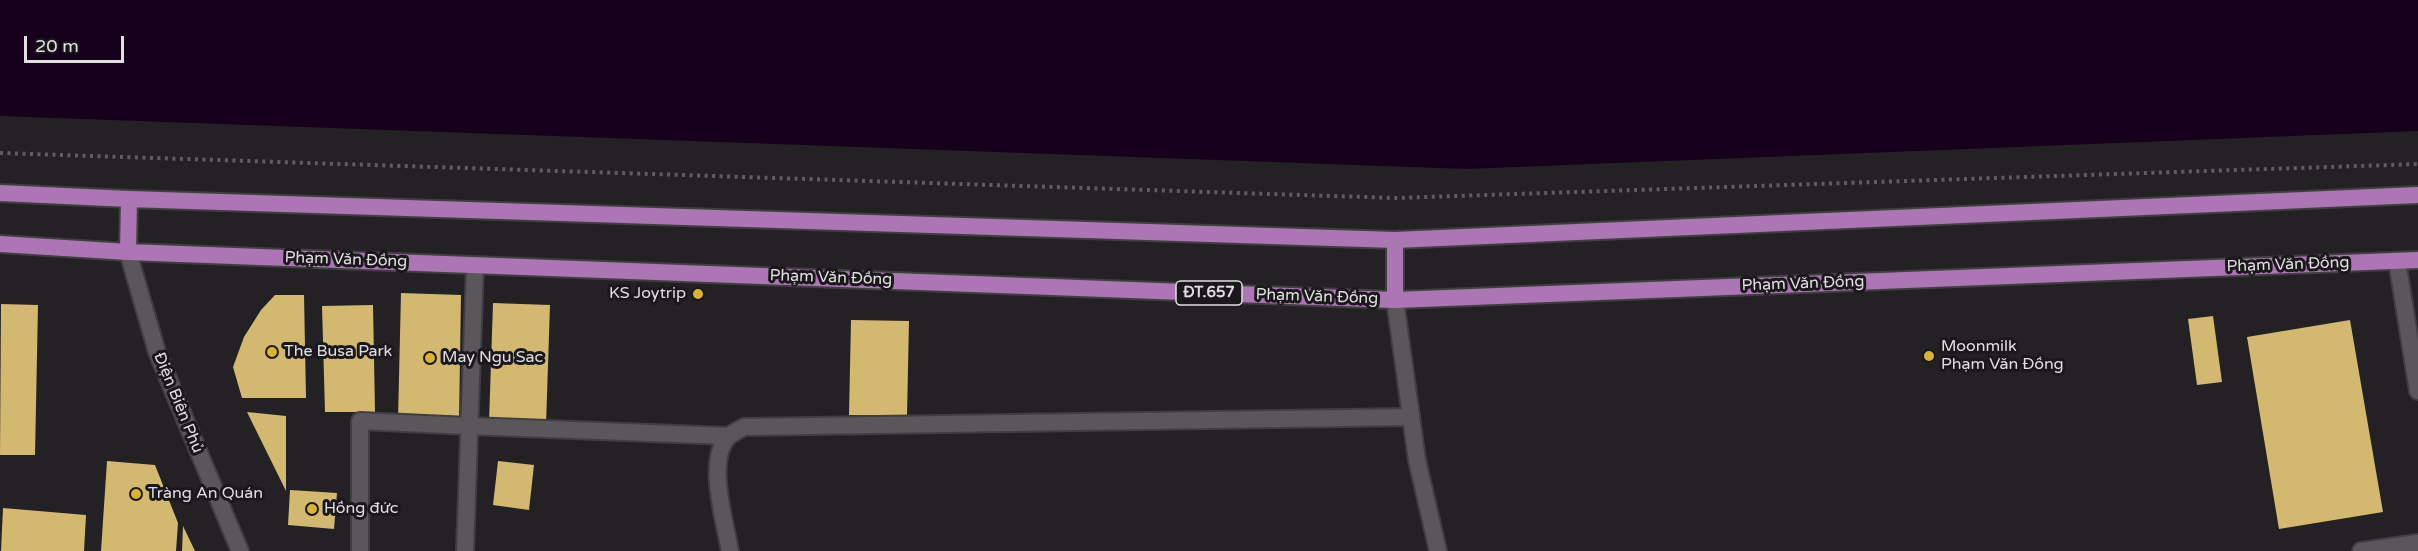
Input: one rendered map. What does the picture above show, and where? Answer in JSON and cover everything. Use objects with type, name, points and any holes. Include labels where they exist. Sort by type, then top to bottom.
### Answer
[{"type":"main road","points":[[0,193],[129,200],[1395,240],[2418,195]]},
{"type":"main road","points":[[128,252],[129,200]]},
{"type":"main road","points":[[1395,240],[1395,300]]},
{"type":"main road","name":"Phạm Văn Đồng","points":[[0,244],[128,252],[1395,300],[2418,261]]},
{"type":"street","name":"Điện Biên Phủ","points":[[128,252],[157,352],[240,551]]},
{"type":"street","points":[[2397,261],[2418,391]]},
{"type":"street","points":[[465,551],[475,265]]},
{"type":"street","points":[[1395,300],[1417,460],[1438,551]]},
{"type":"street","points":[[730,551],[716,468],[720,449],[728,436],[744,427],[1411,417]]},
{"type":"street","points":[[360,551],[360,421],[728,436]]},
{"type":"street","points":[[2361,551],[2418,543]]},
{"type":"path","points":[[0,153],[1395,198],[2418,164]]},
{"type":"shaded area","points":[[0,0],[2418,0],[2418,131],[1466,169],[0,116]]},
{"type":"building","name":"May Ngu Sac","points":[[401,293],[461,295],[459,422],[398,420]]},
{"type":"building","name":"The Busa Park","points":[[275,295],[304,295],[306,398],[242,398],[233,367],[244,337],[261,310]]},
{"type":"building","points":[[493,303],[550,305],[546,425],[489,423]]},
{"type":"building","points":[[1,304],[38,305],[35,455],[0,455]]},
{"type":"building","points":[[373,305],[375,412],[325,412],[322,306]]},
{"type":"building","points":[[2213,316],[2222,382],[2197,385],[2188,319]]},
{"type":"building","points":[[851,320],[909,321],[907,416],[849,415]]},
{"type":"building","points":[[2350,320],[2383,512],[2279,529],[2247,337]]},
{"type":"building","points":[[247,412],[286,416],[286,491]]},
{"type":"building","name":"Tràng An Quán","points":[[107,461],[155,465],[178,523],[176,551],[101,551]]},
{"type":"building","points":[[498,461],[534,465],[529,510],[493,505]]},
{"type":"building","name":"Hồng đức","points":[[290,490],[337,493],[334,529],[288,525]]},
{"type":"building","points":[[3,508],[86,515],[84,551],[1,551]]},
{"type":"building","points":[[183,526],[195,551],[182,551]]},
{"type":"place","name":"KS Joytrip","points":[[698,294]]},
{"type":"place","name":"The Busa Park","points":[[272,352]]},
{"type":"place","name":"Moonmilk Phạm Văn Đồng","points":[[1929,356]]},
{"type":"place","name":"May Ngu Sac","points":[[430,358]]},
{"type":"place","name":"Tràng An Quán","points":[[136,494]]},
{"type":"place","name":"Hồng đức","points":[[312,509]]}]
